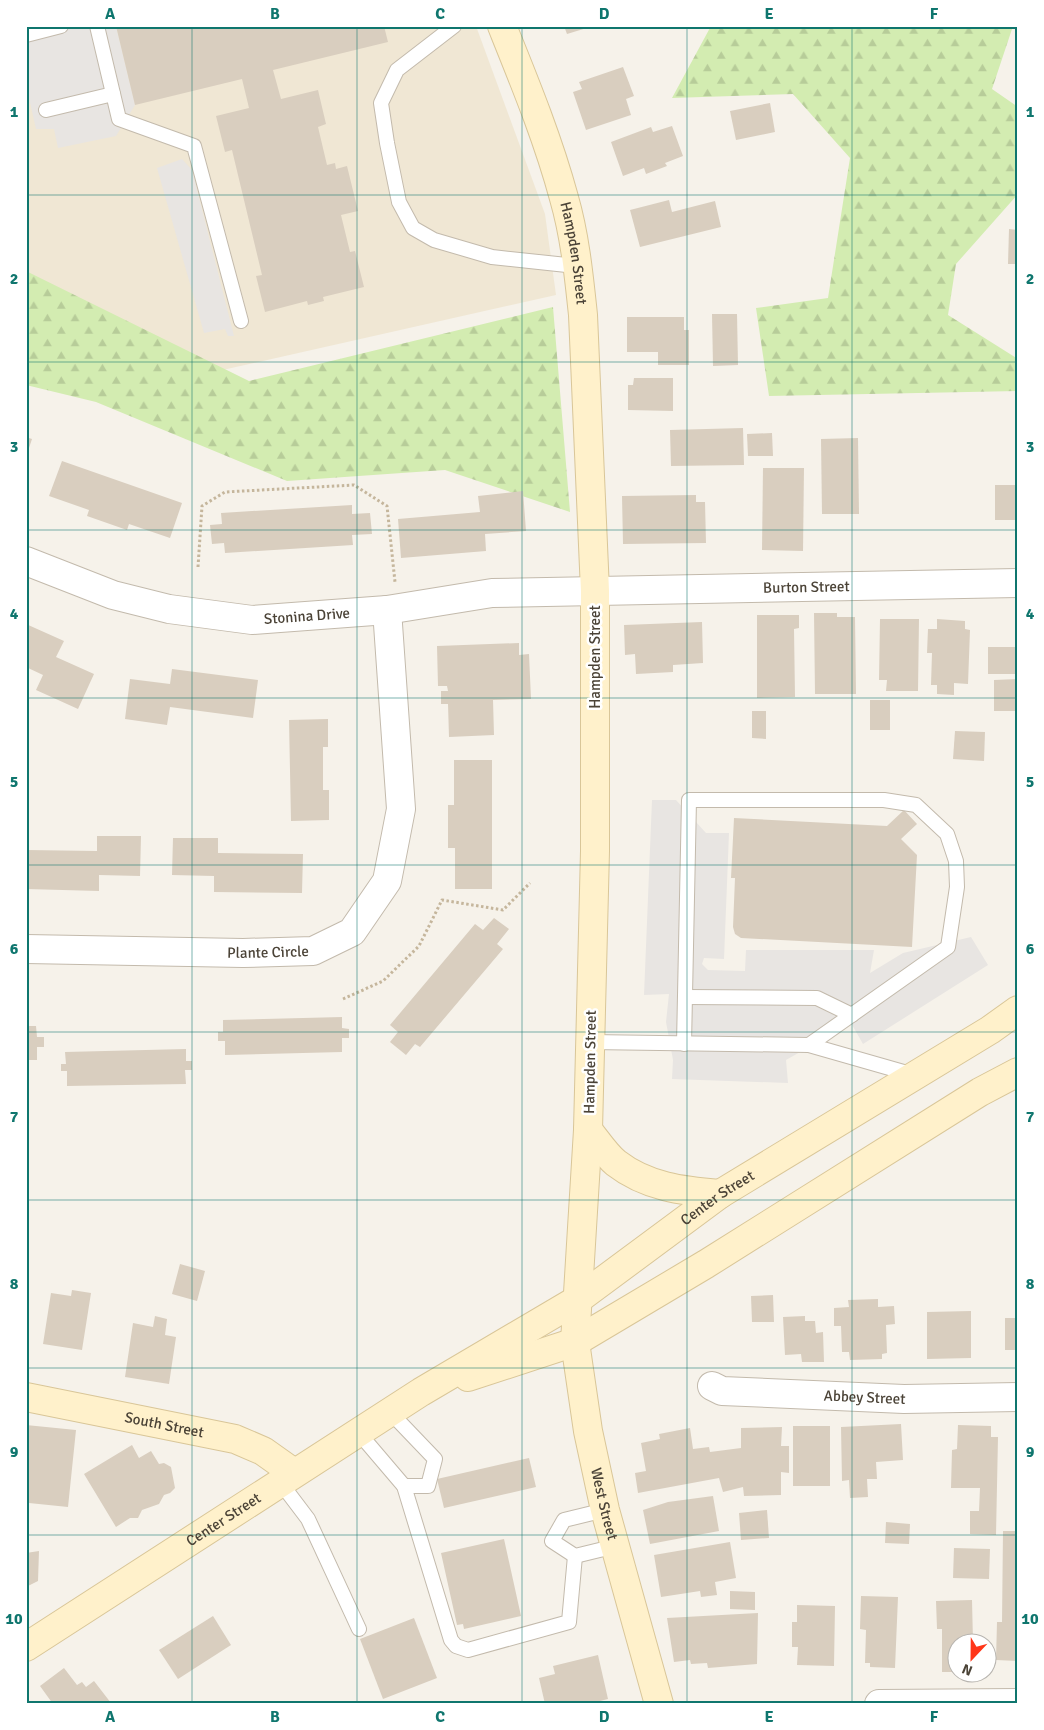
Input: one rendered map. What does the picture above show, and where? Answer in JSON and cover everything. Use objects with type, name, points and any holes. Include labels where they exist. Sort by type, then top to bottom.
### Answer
[{"type":"main road","name":"Hampden Street","points":[[502,26],[533,102],[565,200],[582,315],[595,591],[595,851],[588,1130],[577,1300]]},
{"type":"main road","name":"Center Street","points":[[26,1647],[421,1392],[577,1300],[720,1194],[990,1030],[1018,1010]]},
{"type":"main road","name":"Center Street","points":[[421,1392],[575,1342],[706,1264],[980,1092],[1018,1072]]},
{"type":"main road","points":[[588,1130],[616,1163],[645,1180],[679,1191],[720,1194]]},
{"type":"main road","name":"West Street","points":[[577,1300],[575,1342],[588,1431],[605,1510],[659,1704]]},
{"type":"main road","name":"South Street","points":[[26,1397],[235,1439],[263,1451],[287,1478]]},
{"type":"street","name":"Stonina Drive","points":[[26,561],[113,595],[169,609],[252,620],[392,609],[492,593],[595,591]]},
{"type":"street","name":"Burton Street","points":[[595,591],[1018,583]]},
{"type":"street","name":"Plante Circle","points":[[26,949],[243,953],[313,952],[352,932],[387,882],[401,809],[392,609]]},
{"type":"street","name":"Abbey Street","points":[[712,1386],[722,1391],[904,1399],[1018,1397]]},
{"type":"street","points":[[879,1704],[1018,1703]]},
{"type":"lane","points":[[26,35],[61,26]]},
{"type":"lane","points":[[97,26],[119,119],[194,146],[241,321]]},
{"type":"lane","points":[[454,26],[397,70],[381,103],[399,202],[414,228],[434,240],[492,257],[576,266]]},
{"type":"lane","points":[[46,110],[113,94]]},
{"type":"lane","points":[[684,1044],[689,800],[884,800],[916,806],[947,834],[956,861],[957,887],[948,947],[810,1045]]},
{"type":"lane","points":[[685,997],[817,998],[852,1015]]},
{"type":"lane","points":[[590,1042],[810,1045],[915,1076]]},
{"type":"lane","points":[[390,1412],[435,1459],[428,1486],[404,1486]]},
{"type":"lane","points":[[358,1432],[404,1486],[451,1640],[456,1646],[468,1650],[570,1622],[575,1556]]},
{"type":"lane","points":[[287,1478],[359,1629]]},
{"type":"lane","points":[[605,1510],[564,1520],[552,1541],[575,1556],[616,1546]]},
{"type":"path","points":[[198,567],[202,506],[225,492],[354,485],[387,506],[392,609]]},
{"type":"path","points":[[343,999],[383,981],[419,946],[442,900],[503,910],[530,883]]},
{"type":"shaded area","points":[[26,26],[476,26],[545,214],[556,295],[187,378],[26,337]]},
{"type":"shaded area","points":[[26,26],[116,26],[135,105],[116,136],[58,148],[54,129],[36,129],[26,85]]},
{"type":"shaded area","points":[[182,159],[192,170],[234,336],[228,336],[225,329],[204,333],[157,168]]},
{"type":"shaded area","points":[[652,800],[676,800],[706,833],[729,833],[724,959],[704,958],[702,964],[708,970],[745,971],[746,950],[874,950],[870,973],[903,953],[971,937],[988,965],[863,1044],[851,1023],[786,1060],[788,1083],[672,1079],[673,1060],[666,1022],[669,994],[644,995]]},
{"type":"green space","points":[[711,26],[1013,26],[992,89],[1018,107],[1018,194],[956,264],[948,315],[1018,359],[1018,391],[769,396],[756,308],[828,298],[850,158],[793,94],[672,98]]},
{"type":"green space","points":[[26,271],[249,381],[553,307],[570,512],[445,470],[287,481],[96,402],[26,385]]},
{"type":"building","points":[[116,26],[384,26],[388,42],[273,70],[281,99],[318,90],[326,124],[318,127],[327,165],[335,163],[336,169],[347,166],[358,211],[341,215],[350,252],[355,251],[364,287],[323,297],[324,301],[308,305],[307,301],[265,312],[256,276],[262,275],[232,150],[225,152],[216,116],[249,108],[242,79],[135,105]]},
{"type":"building","points":[[564,26],[590,26],[590,27],[567,34]]},
{"type":"building","points":[[623,67],[634,96],[626,99],[631,115],[586,130],[573,92],[582,89],[579,82]]},
{"type":"building","points":[[770,103],[775,132],[736,140],[730,111]]},
{"type":"building","points":[[672,126],[683,156],[665,163],[667,166],[646,174],[644,168],[623,176],[611,142],[651,127],[653,132]]},
{"type":"building","points":[[669,200],[672,212],[715,201],[721,227],[640,247],[630,210]]},
{"type":"building","points":[[1009,229],[1018,230],[1018,264],[1008,264]]},
{"type":"building","points":[[712,314],[737,314],[738,365],[713,366]]},
{"type":"building","points":[[627,317],[684,317],[684,330],[689,330],[689,365],[658,365],[658,352],[627,352]]},
{"type":"building","points":[[634,378],[673,378],[673,411],[628,410],[628,385],[633,385]]},
{"type":"building","points":[[743,428],[744,465],[671,466],[670,430]]},
{"type":"building","points":[[772,433],[773,456],[748,456],[747,434]]},
{"type":"building","points":[[26,437],[32,439],[27,454],[26,454]]},
{"type":"building","points":[[858,438],[859,514],[822,514],[821,439]]},
{"type":"building","points":[[62,461],[182,503],[170,538],[129,524],[127,530],[87,516],[89,510],[49,496]]},
{"type":"building","points":[[763,468],[804,468],[803,551],[762,550]]},
{"type":"building","points":[[995,485],[1018,485],[1018,520],[995,520]]},
{"type":"building","points":[[523,491],[526,531],[485,534],[486,551],[401,558],[398,519],[480,512],[478,496]]},
{"type":"building","points":[[696,495],[696,502],[705,502],[706,543],[623,544],[622,496]]},
{"type":"building","points":[[352,505],[352,514],[370,513],[372,534],[352,535],[353,545],[225,553],[224,543],[212,544],[210,525],[222,524],[221,513]]},
{"type":"building","points":[[814,613],[837,613],[837,617],[855,617],[856,694],[815,694]]},
{"type":"building","points":[[757,615],[799,615],[799,628],[794,629],[795,697],[757,698]]},
{"type":"building","points":[[880,619],[919,619],[918,691],[886,691],[887,680],[879,680]]},
{"type":"building","points":[[937,619],[965,621],[965,629],[970,630],[968,684],[954,683],[954,695],[937,694],[937,685],[931,685],[932,653],[927,653],[928,629],[937,629]]},
{"type":"building","points":[[702,622],[703,663],[673,665],[673,672],[636,674],[635,654],[625,655],[624,625]]},
{"type":"building","points":[[26,624],[64,641],[56,657],[94,674],[78,709],[36,690],[43,675],[26,667]]},
{"type":"building","points":[[519,643],[519,655],[529,654],[531,699],[493,700],[494,735],[449,737],[448,704],[441,704],[441,691],[448,691],[447,686],[438,686],[437,646]]},
{"type":"building","points":[[988,647],[1015,647],[1015,674],[988,674]]},
{"type":"building","points":[[172,669],[258,680],[253,718],[170,707],[167,725],[125,719],[130,679],[170,684]]},
{"type":"building","points":[[1018,679],[1018,711],[994,711],[994,680]]},
{"type":"building","points":[[870,700],[890,700],[890,730],[870,730]]},
{"type":"building","points":[[752,711],[766,711],[766,739],[752,738]]},
{"type":"building","points":[[328,719],[328,747],[323,747],[323,790],[329,790],[329,820],[291,821],[289,720]]},
{"type":"building","points":[[955,731],[985,732],[984,761],[953,759]]},
{"type":"building","points":[[454,760],[492,760],[492,889],[455,889],[455,848],[448,848],[448,805],[454,805]]},
{"type":"building","points":[[904,810],[917,824],[901,839],[917,855],[912,947],[741,938],[735,934],[733,927],[735,878],[731,878],[734,818],[887,826]]},
{"type":"building","points":[[97,836],[141,836],[140,876],[99,875],[99,891],[26,889],[26,850],[97,851]]},
{"type":"building","points":[[173,838],[218,838],[218,853],[303,854],[302,893],[214,892],[214,876],[172,875]]},
{"type":"building","points":[[494,918],[509,929],[497,944],[503,949],[420,1047],[415,1044],[406,1055],[390,1042],[398,1032],[390,1025],[475,924],[483,930]]},
{"type":"building","points":[[342,1017],[342,1028],[349,1029],[349,1038],[342,1038],[342,1052],[225,1055],[225,1041],[218,1041],[218,1032],[223,1032],[223,1020]]},
{"type":"building","points":[[26,1026],[36,1026],[37,1037],[44,1037],[44,1047],[37,1047],[37,1060],[26,1060]]},
{"type":"building","points":[[186,1049],[186,1061],[192,1061],[192,1070],[185,1070],[186,1084],[67,1086],[67,1071],[61,1071],[61,1064],[66,1064],[65,1052]]},
{"type":"building","points":[[180,1264],[205,1271],[197,1301],[172,1294]]},
{"type":"building","points":[[72,1290],[91,1293],[82,1350],[43,1344],[51,1293],[71,1296]]},
{"type":"building","points":[[773,1295],[774,1322],[752,1322],[751,1296]]},
{"type":"building","points":[[878,1299],[878,1307],[894,1306],[895,1324],[886,1325],[887,1353],[882,1354],[882,1359],[850,1360],[849,1352],[842,1352],[841,1326],[834,1326],[834,1308],[849,1307],[848,1300]]},
{"type":"building","points":[[971,1311],[971,1358],[927,1359],[927,1312]]},
{"type":"building","points":[[155,1316],[167,1319],[165,1335],[176,1337],[169,1384],[125,1377],[133,1323],[153,1327]]},
{"type":"building","points":[[805,1316],[805,1321],[815,1321],[816,1333],[823,1332],[824,1362],[802,1362],[801,1354],[785,1355],[783,1317]]},
{"type":"building","points":[[1005,1318],[1018,1318],[1018,1350],[1005,1350]]},
{"type":"building","points":[[901,1424],[903,1460],[876,1462],[877,1479],[867,1479],[868,1497],[850,1498],[849,1480],[842,1481],[841,1427]]},
{"type":"building","points":[[26,1425],[76,1430],[68,1507],[29,1503],[29,1496],[26,1496]]},
{"type":"building","points":[[958,1425],[991,1426],[991,1437],[998,1437],[996,1535],[970,1534],[970,1511],[979,1511],[980,1488],[951,1488],[952,1450],[957,1449]]},
{"type":"building","points":[[793,1426],[830,1426],[830,1486],[793,1486]]},
{"type":"building","points":[[782,1427],[781,1446],[789,1446],[789,1473],[781,1472],[781,1495],[744,1496],[743,1487],[723,1492],[719,1478],[638,1493],[635,1473],[646,1471],[641,1443],[660,1439],[659,1434],[690,1428],[693,1449],[709,1447],[710,1452],[741,1448],[741,1428]]},
{"type":"building","points":[[132,1445],[139,1458],[151,1451],[159,1464],[164,1463],[171,1467],[175,1488],[170,1493],[164,1495],[159,1504],[142,1510],[138,1518],[130,1518],[116,1527],[84,1474]]},
{"type":"building","points":[[529,1458],[536,1487],[444,1508],[437,1479]]},
{"type":"building","points":[[713,1496],[719,1531],[650,1544],[643,1510],[668,1502]]},
{"type":"building","points":[[767,1510],[769,1538],[741,1540],[739,1513]]},
{"type":"building","points":[[886,1522],[910,1524],[909,1544],[885,1543]]},
{"type":"building","points":[[1003,1531],[1018,1531],[1018,1661],[996,1660],[997,1622],[1002,1622]]},
{"type":"building","points":[[504,1539],[521,1616],[464,1629],[463,1624],[457,1625],[441,1553]]},
{"type":"building","points":[[730,1542],[736,1578],[715,1582],[717,1595],[701,1597],[700,1591],[661,1597],[654,1555]]},
{"type":"building","points":[[954,1548],[990,1549],[989,1579],[953,1578]]},
{"type":"building","points":[[39,1551],[38,1581],[26,1587],[26,1553]]},
{"type":"building","points":[[730,1591],[755,1592],[755,1610],[730,1609]]},
{"type":"building","points":[[861,1596],[898,1597],[895,1668],[870,1667],[870,1663],[865,1663],[866,1630],[860,1629]]},
{"type":"building","points":[[972,1600],[973,1632],[946,1632],[946,1672],[942,1672],[942,1629],[937,1629],[936,1601]]},
{"type":"building","points":[[797,1605],[835,1606],[834,1666],[797,1665],[798,1647],[792,1647],[792,1622],[797,1622]]},
{"type":"building","points":[[758,1613],[757,1664],[708,1668],[707,1663],[691,1664],[690,1660],[674,1662],[667,1618]]},
{"type":"building","points":[[213,1616],[231,1645],[178,1679],[159,1650]]},
{"type":"building","points":[[414,1618],[437,1678],[383,1699],[360,1639]]},
{"type":"building","points":[[598,1655],[608,1699],[588,1704],[559,1704],[558,1702],[545,1704],[539,1678],[555,1674],[553,1666]]},
{"type":"building","points":[[64,1668],[77,1685],[82,1682],[86,1687],[94,1681],[111,1703],[53,1704],[40,1686]]}]
